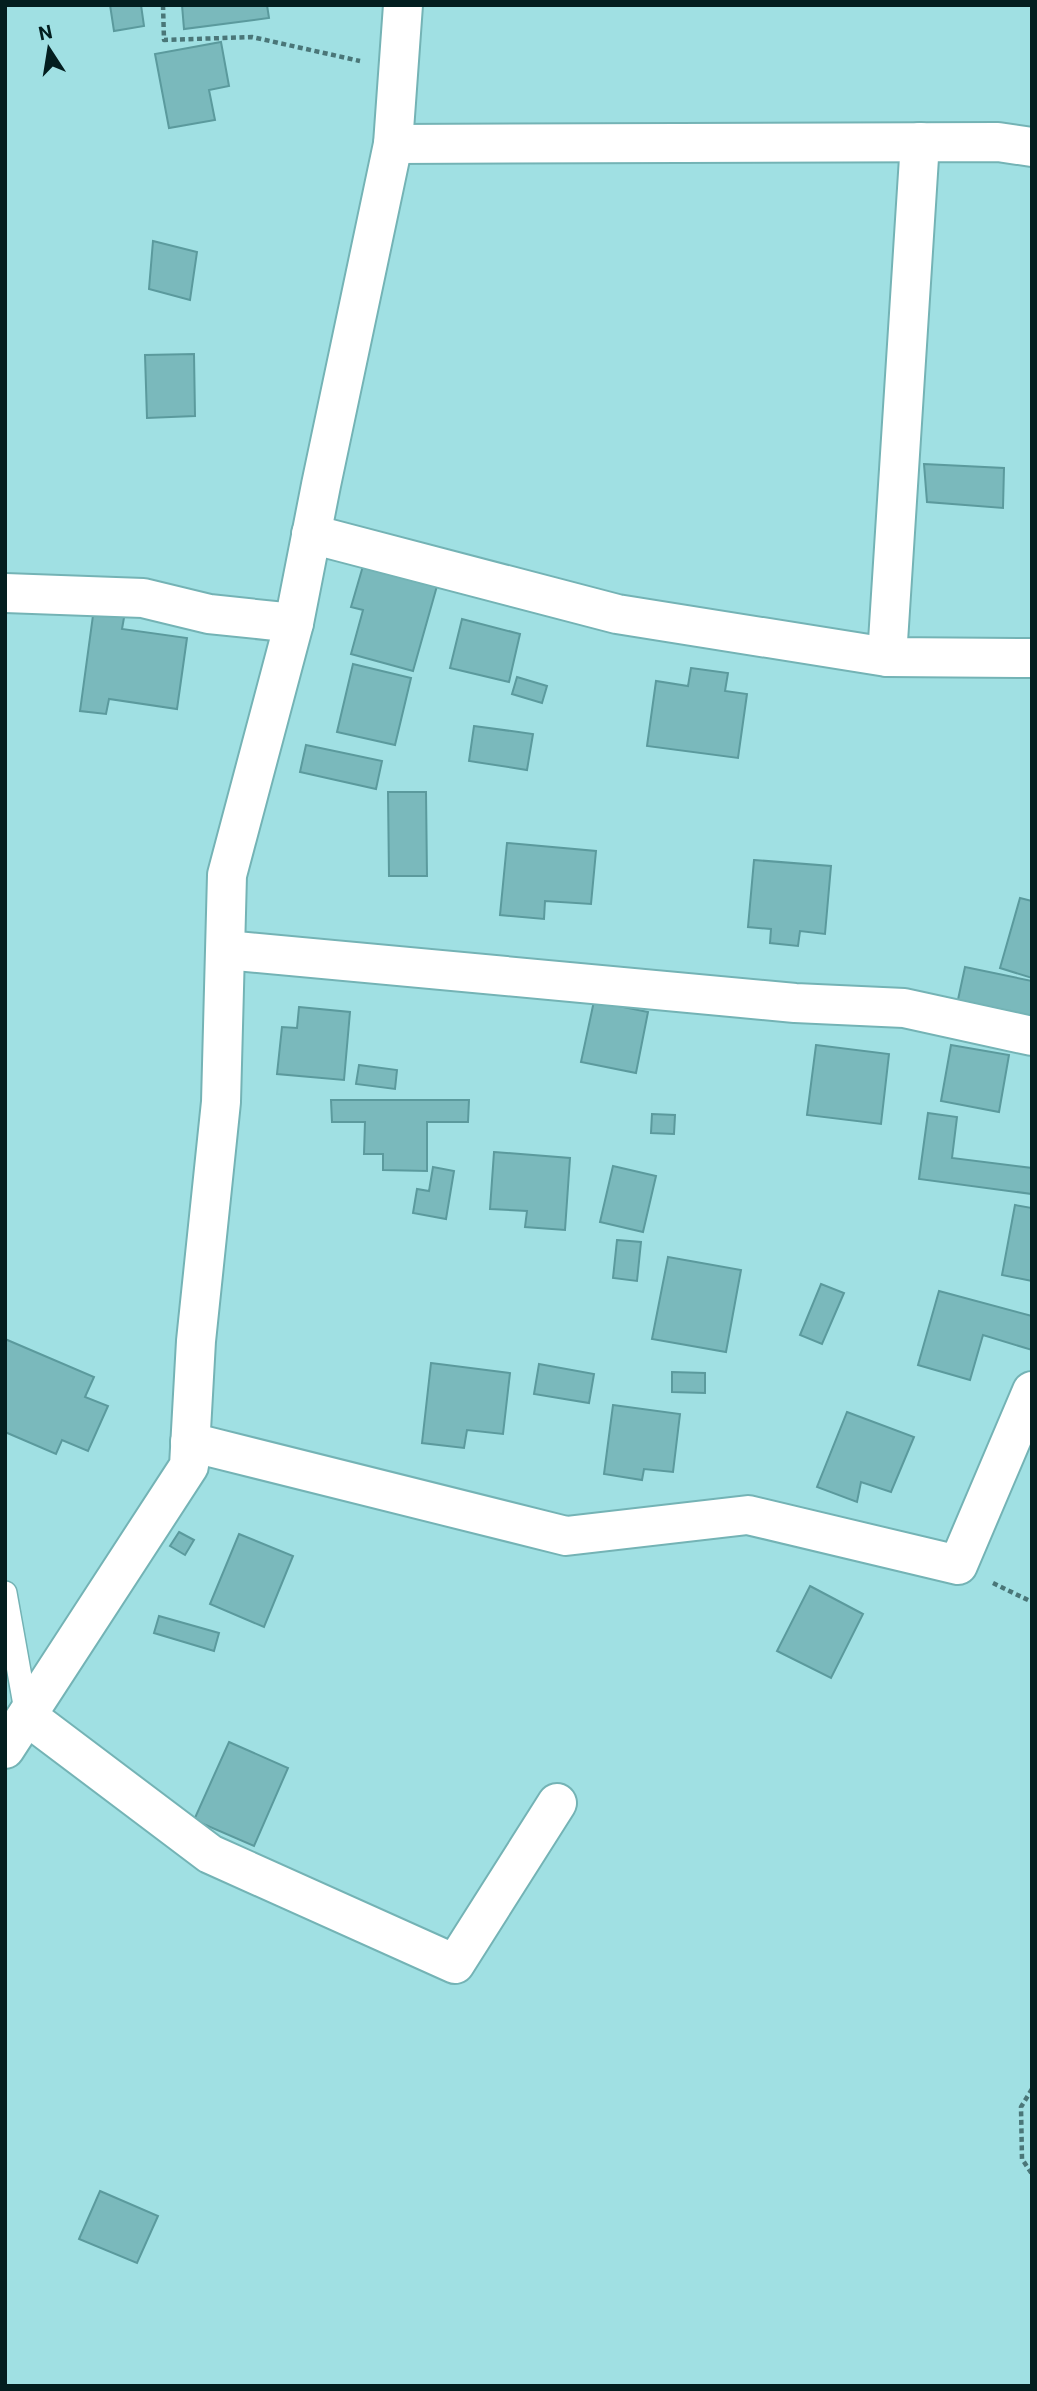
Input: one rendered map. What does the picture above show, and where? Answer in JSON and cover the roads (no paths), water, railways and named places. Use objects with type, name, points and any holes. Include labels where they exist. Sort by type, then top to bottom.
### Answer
[{"type":"street","points":[[5,1749],[189,1466],[196,1341],[221,1102],[228,875],[295,623],[393,144],[403,5]]},
{"type":"street","points":[[887,657],[919,142]]},
{"type":"street","points":[[393,144],[998,142],[1032,147]]},
{"type":"street","points":[[312,534],[617,614],[887,657],[1032,658]]},
{"type":"street","points":[[5,593],[142,598],[209,614],[295,623]]},
{"type":"street","points":[[226,950],[795,1003],[904,1008],[1032,1036]]},
{"type":"street","points":[[190,1442],[566,1536],[748,1514],[958,1565],[1032,1391]]},
{"type":"street","points":[[27,1716],[210,1854],[455,1964],[557,1803]]},
{"type":"lane","points":[[5,1593],[27,1716]]}]
